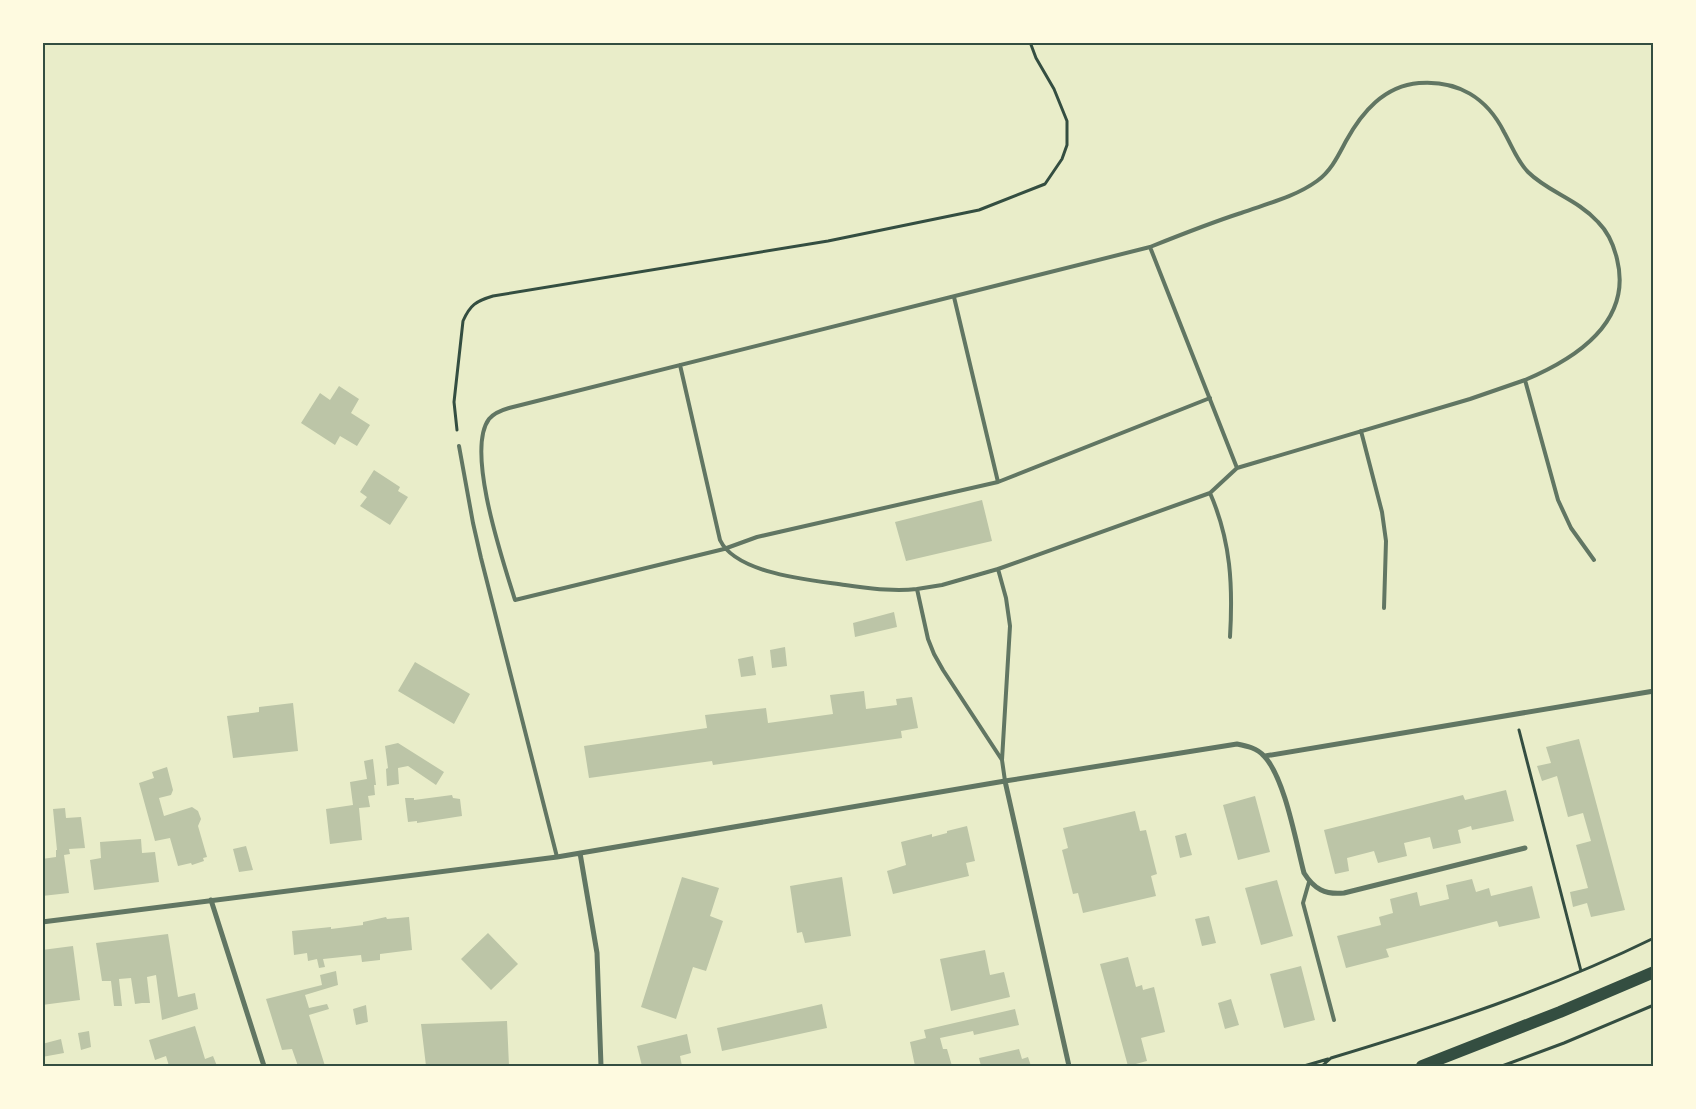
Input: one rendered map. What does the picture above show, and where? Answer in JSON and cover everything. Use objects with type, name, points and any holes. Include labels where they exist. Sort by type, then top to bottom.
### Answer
[{"type":"main road","points":[[1422,1066],[1560,1012],[1654,972]]},
{"type":"street","points":[[1265,756],[1654,691]]},
{"type":"street","points":[[42,922],[557,857],[1226,745],[1247,746],[1265,756],[1279,780],[1283,792],[1304,873],[1309,882],[1324,893],[1344,893],[1525,848]]},
{"type":"street","points":[[1005,781],[1069,1066]]},
{"type":"street","points":[[580,853],[597,953],[601,1066]]},
{"type":"street","points":[[211,900],[264,1066]]},
{"type":"lane","points":[[680,365],[720,540],[724,549],[754,566],[795,578],[900,592],[942,585],[998,569],[1210,493],[1237,468],[1470,399],[1542,373],[1576,352],[1602,329],[1612,316],[1618,302],[1620,269],[1616,253],[1600,223],[1578,204],[1535,178],[1521,164],[1496,117],[1488,106],[1470,93],[1450,85],[1434,82],[1418,83],[1392,90],[1370,106],[1353,129],[1334,164],[1326,173],[1304,190],[1150,247],[954,297],[680,365],[509,408],[496,413],[489,419],[485,428],[482,439],[484,474],[491,520],[515,600],[724,549],[757,536],[998,482],[1210,398]]},
{"type":"lane","points":[[1150,247],[1237,468]]},
{"type":"lane","points":[[954,297],[998,482]]},
{"type":"lane","points":[[1525,380],[1558,500],[1571,528],[1594,560]]},
{"type":"lane","points":[[1362,432],[1382,512],[1386,540],[1384,608]]},
{"type":"lane","points":[[459,446],[479,549],[557,857]]},
{"type":"lane","points":[[1210,493],[1219,513],[1227,547],[1232,587],[1230,637]]},
{"type":"lane","points":[[998,569],[1007,604],[1010,626],[1002,760],[1005,781]]},
{"type":"lane","points":[[917,589],[928,639],[938,662],[1002,760]]},
{"type":"lane","points":[[1309,882],[1303,903],[1334,1020]]},
{"type":"path","points":[[459,446],[454,402],[461,333],[467,310],[483,299],[828,241],[979,210],[1044,184],[1062,159],[1067,145],[1067,121],[1054,89],[1036,58],[1030,42]]},
{"type":"path","points":[[1515,715],[1581,971]]},
{"type":"path","points":[[1304,1066],[1456,1018],[1581,971],[1654,938]]},
{"type":"path","points":[[1502,1066],[1579,1037],[1654,1005]]},
{"type":"path","points":[[1322,1066],[1331,1058]]},
{"type":"building","points":[[339,386],[359,399],[351,413],[370,425],[357,446],[340,436],[335,445],[301,423],[320,393],[330,400]]},
{"type":"building","points":[[374,470],[400,487],[398,491],[408,497],[390,525],[360,506],[367,497],[360,492]]},
{"type":"building","points":[[982,500],[992,541],[906,561],[895,522]]},
{"type":"building","points":[[894,612],[897,627],[855,637],[853,623]]},
{"type":"building","points":[[785,647],[787,666],[772,668],[770,650]]},
{"type":"building","points":[[753,656],[756,675],[741,677],[738,659]]},
{"type":"building","points":[[415,662],[470,694],[454,724],[398,691]]},
{"type":"building","points":[[864,691],[866,709],[897,705],[896,699],[912,697],[918,728],[901,731],[902,738],[713,765],[712,761],[589,778],[584,746],[707,728],[705,715],[766,708],[768,723],[833,714],[830,695]]},
{"type":"building","points":[[293,703],[298,751],[233,758],[227,716],[259,712],[259,707]]},
{"type":"building","points":[[1579,739],[1625,910],[1591,917],[1587,903],[1573,907],[1570,892],[1588,888],[1576,845],[1591,841],[1583,813],[1568,817],[1557,776],[1542,781],[1537,766],[1551,763],[1546,747]]},
{"type":"building","points":[[398,743],[444,772],[436,785],[408,766],[398,768],[399,784],[387,786],[386,769],[388,768],[385,746]]},
{"type":"building","points":[[373,759],[376,785],[374,785],[375,795],[368,796],[370,807],[359,808],[362,840],[330,844],[326,809],[353,805],[350,782],[367,779],[364,761]]},
{"type":"building","points":[[167,767],[173,790],[171,795],[159,798],[164,816],[192,807],[198,811],[201,819],[198,826],[207,857],[203,858],[204,861],[192,865],[191,863],[178,866],[170,838],[155,841],[139,783],[154,778],[152,772]]},
{"type":"building","points":[[1506,790],[1514,821],[1472,830],[1471,826],[1458,830],[1461,843],[1433,849],[1430,837],[1404,843],[1407,856],[1378,863],[1374,851],[1347,858],[1349,871],[1335,874],[1324,830],[1463,795],[1465,800]]},
{"type":"building","points":[[452,795],[453,798],[460,799],[462,816],[417,823],[417,821],[408,822],[405,798],[414,798],[414,800]]},
{"type":"building","points":[[1255,796],[1270,852],[1238,860],[1223,805]]},
{"type":"building","points":[[65,808],[66,818],[81,817],[85,848],[69,849],[70,854],[64,855],[69,893],[42,896],[42,859],[56,857],[57,850],[53,809]]},
{"type":"building","points":[[1135,811],[1140,831],[1146,830],[1157,874],[1151,876],[1156,896],[1083,913],[1078,893],[1073,894],[1062,850],[1068,848],[1063,828]]},
{"type":"building","points":[[967,826],[975,861],[966,863],[969,876],[893,894],[887,871],[906,865],[901,842],[932,834],[932,837]]},
{"type":"building","points":[[1186,833],[1192,855],[1180,858],[1175,836]]},
{"type":"building","points":[[141,839],[142,853],[155,852],[159,882],[94,890],[90,860],[101,858],[100,842]]},
{"type":"building","points":[[246,846],[253,870],[239,872],[233,849]]},
{"type":"building","points":[[682,877],[719,888],[710,916],[723,921],[706,971],[693,967],[676,1019],[641,1007]]},
{"type":"building","points":[[842,877],[851,936],[805,943],[802,932],[797,933],[790,886]]},
{"type":"building","points":[[1472,879],[1476,892],[1489,888],[1491,896],[1532,886],[1540,918],[1499,927],[1497,921],[1386,949],[1389,957],[1346,968],[1337,936],[1381,925],[1379,917],[1393,913],[1390,899],[1417,892],[1420,906],[1449,899],[1446,885]]},
{"type":"building","points":[[1277,880],[1293,936],[1261,945],[1245,888]]},
{"type":"building","points":[[1209,916],[1216,943],[1202,946],[1195,919]]},
{"type":"building","points":[[386,917],[387,919],[409,917],[412,950],[380,954],[380,960],[362,962],[361,955],[323,959],[325,967],[319,968],[317,959],[308,961],[307,953],[294,955],[292,931],[363,925],[363,922]]},
{"type":"building","points":[[488,933],[518,964],[491,990],[461,959]]},
{"type":"building","points":[[168,934],[178,997],[195,993],[198,1009],[162,1020],[156,975],[147,977],[150,1003],[135,1004],[131,978],[119,979],[122,1006],[114,1006],[111,981],[102,981],[96,943]]},
{"type":"building","points":[[73,946],[80,1000],[42,1005],[42,950]]},
{"type":"building","points":[[985,950],[990,975],[1004,972],[1010,997],[951,1011],[940,959]]},
{"type":"building","points":[[1128,957],[1136,987],[1142,985],[1143,990],[1154,987],[1165,1032],[1141,1038],[1147,1061],[1128,1066],[1100,964]]},
{"type":"building","points":[[1301,966],[1315,1020],[1284,1028],[1270,974]]},
{"type":"building","points":[[336,971],[338,985],[305,995],[309,1008],[327,1004],[329,1009],[309,1015],[325,1066],[298,1066],[292,1049],[282,1050],[266,999],[322,985],[320,975]]},
{"type":"building","points":[[1231,999],[1239,1025],[1225,1029],[1218,1003]]},
{"type":"building","points":[[822,1004],[827,1028],[722,1051],[717,1028]]},
{"type":"building","points":[[366,1005],[368,1022],[356,1025],[353,1009]]},
{"type":"building","points":[[1015,1009],[1019,1025],[974,1035],[973,1031],[940,1038],[943,1049],[947,1049],[952,1066],[915,1066],[910,1042],[926,1038],[924,1030]]},
{"type":"building","points":[[507,1021],[509,1066],[426,1066],[421,1024]]},
{"type":"building","points":[[195,1026],[205,1059],[213,1056],[217,1066],[169,1066],[166,1056],[155,1060],[149,1040]]},
{"type":"building","points":[[89,1031],[91,1047],[81,1050],[78,1033]]},
{"type":"building","points":[[687,1034],[691,1053],[680,1056],[682,1066],[642,1066],[637,1046]]},
{"type":"building","points":[[61,1039],[64,1053],[42,1057],[42,1044]]},
{"type":"building","points":[[1019,1049],[1022,1059],[1028,1057],[1031,1066],[981,1066],[979,1058]]}]
